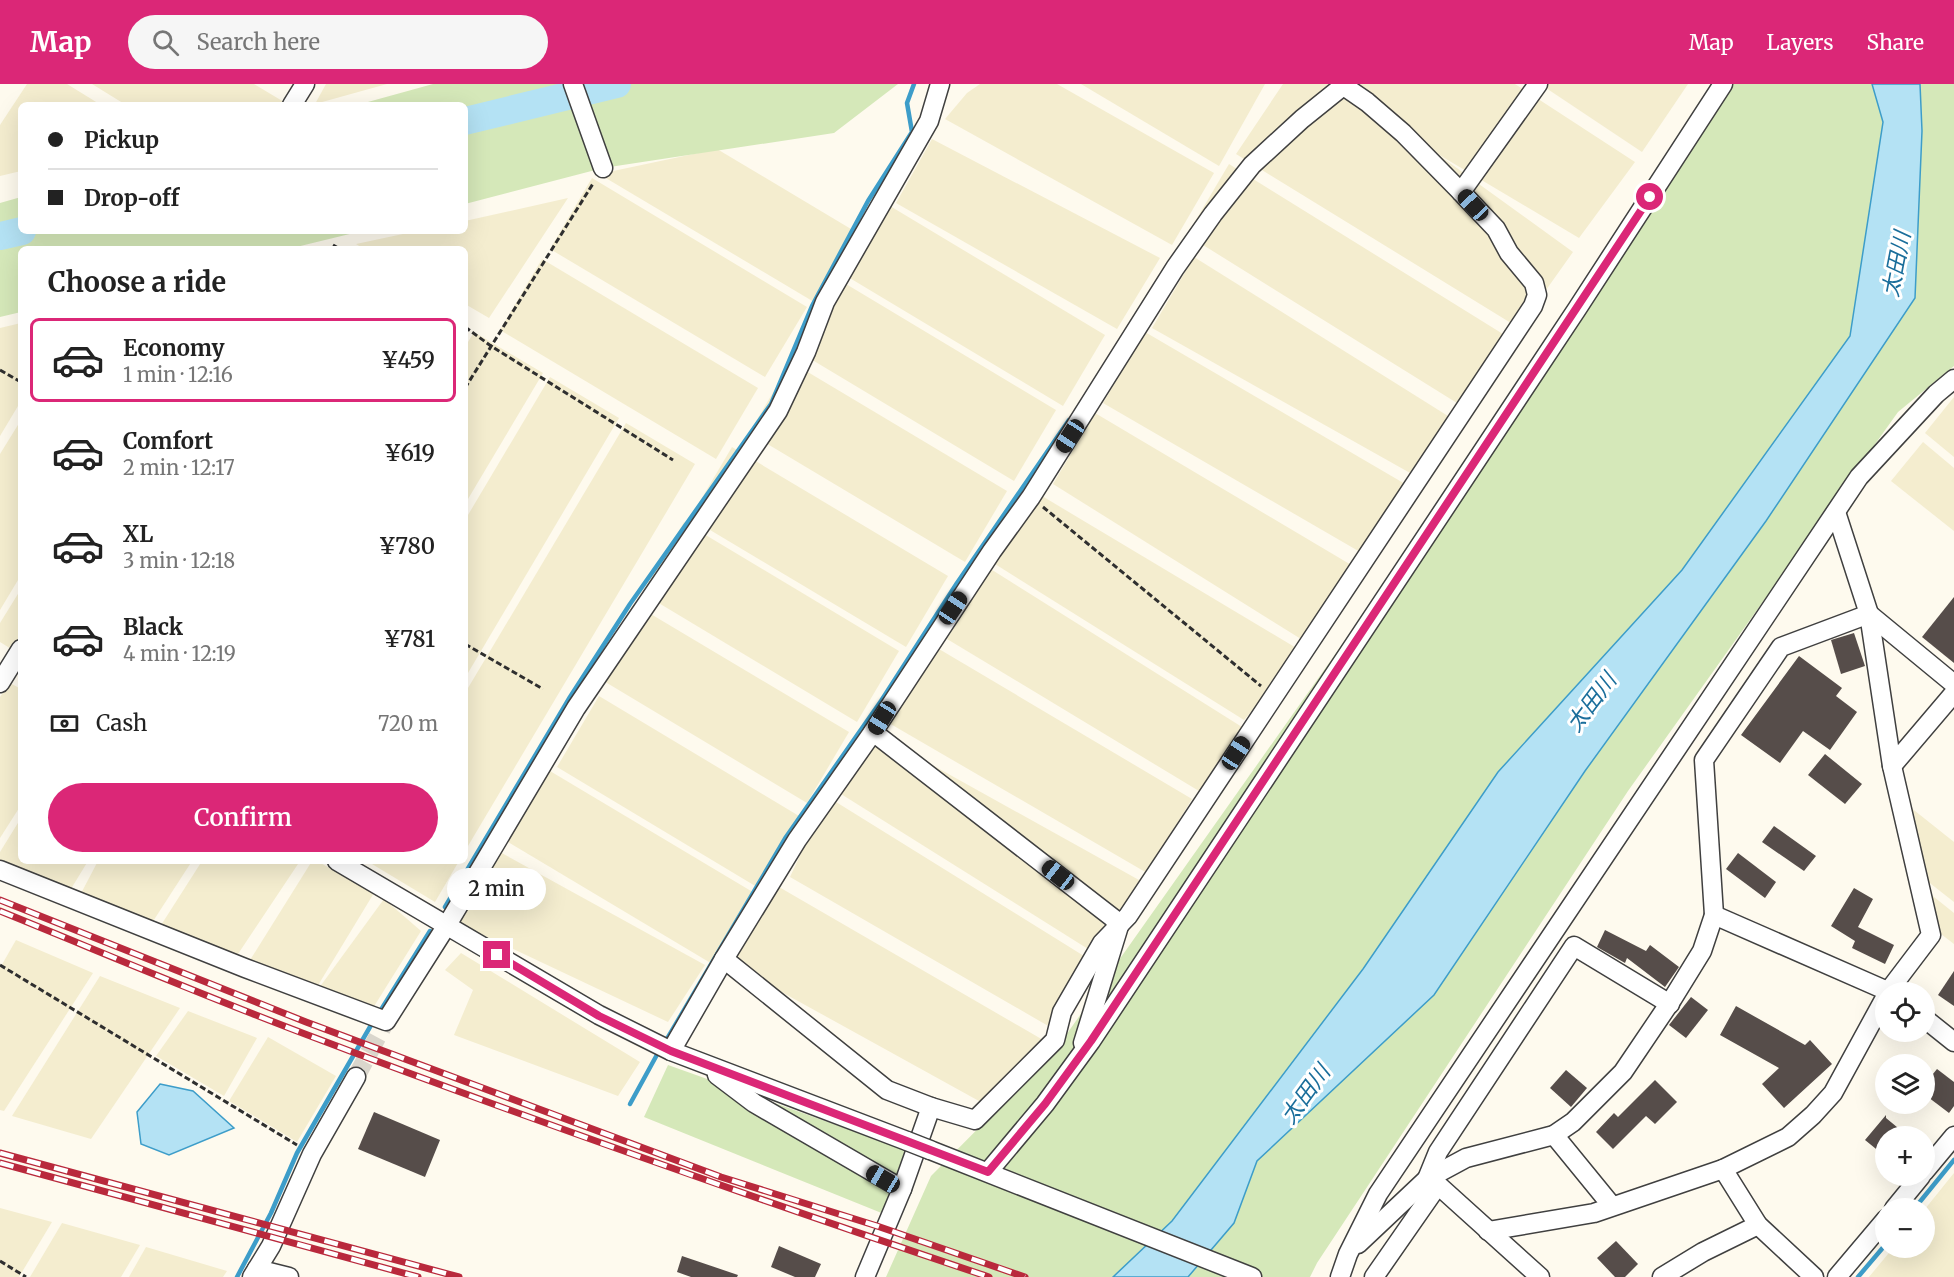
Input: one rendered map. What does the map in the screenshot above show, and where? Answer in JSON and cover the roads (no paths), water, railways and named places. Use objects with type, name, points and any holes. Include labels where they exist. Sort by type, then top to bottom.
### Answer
[{"type":"street","points":[[294,102],[305,84]]},
{"type":"street","points":[[573,84],[603,168]]},
{"type":"street","points":[[0,870],[244,968],[387,1021],[576,708],[778,411],[806,352],[825,302],[929,121],[939,84]]},
{"type":"street","points":[[1461,192],[1538,84]]},
{"type":"street","points":[[991,1173],[1080,1057],[1577,309],[1723,84]]},
{"type":"street","points":[[671,1051],[724,959],[797,840],[873,732],[953,608],[1031,497],[1175,268],[1213,214],[1252,165],[1302,118],[1342,85],[1367,102],[1394,125],[1496,229],[1509,253],[1534,283],[1537,295],[1533,306],[1128,916],[1102,943],[1062,1011],[1055,1040],[975,1120],[931,1107],[887,1090],[724,959]]},
{"type":"street","points":[[1340,1277],[1348,1254],[1378,1194],[1859,477],[1936,394],[1954,379]]},
{"type":"street","points":[[1836,512],[1869,615],[1892,766],[1931,935],[1896,982]]},
{"type":"street","points":[[1869,615],[1954,684]]},
{"type":"street","points":[[1348,1254],[1432,1182],[1466,1158],[1554,1135],[1573,1122],[1623,1072],[1670,1004],[1702,951],[1714,915],[1704,760],[1781,646],[1869,615]]},
{"type":"street","points":[[0,683],[14,659]]},
{"type":"street","points":[[1892,766],[1954,693]]},
{"type":"street","points":[[873,732],[1113,918],[1119,926],[1086,1029],[1080,1057]]},
{"type":"street","points":[[342,864],[599,1016],[671,1051],[991,1173],[1252,1277]]},
{"type":"street","points":[[1714,915],[1875,987]]},
{"type":"street","points":[[1374,1277],[1432,1182],[1438,1152],[1574,946],[1670,1004]]},
{"type":"street","points":[[1488,1231],[1594,1213],[1723,1169],[1788,1137],[1814,1115],[1833,1093],[1875,1017]]},
{"type":"street","points":[[1935,1026],[1954,1041]]},
{"type":"street","points":[[710,1066],[718,1076],[754,1103],[902,1189]]},
{"type":"street","points":[[289,1277],[255,1273],[271,1246],[312,1154],[356,1077]]},
{"type":"street","points":[[865,1277],[902,1189],[931,1107]]},
{"type":"street","points":[[1554,1135],[1612,1206]]},
{"type":"street","points":[[1935,1159],[1954,1136]]},
{"type":"street","points":[[1723,1169],[1758,1225],[1814,1277]]},
{"type":"street","points":[[1432,1182],[1540,1277]]},
{"type":"street","points":[[1903,1198],[1913,1186]]},
{"type":"street","points":[[1662,1277],[1703,1252],[1758,1225]]},
{"type":"street","points":[[1837,1277],[1875,1232]]},
{"type":"water","name":"太田川","points":[[1872,84],[1920,84],[1922,131],[1915,298],[1766,521],[1585,771],[1434,995],[1257,1161],[1234,1223],[1188,1277],[1113,1277],[1172,1221],[1363,969],[1498,772],[1682,570],[1850,336],[1883,122]]},
{"type":"water","points":[[160,1084],[193,1091],[234,1128],[169,1155],[141,1144],[137,1112]]},
{"type":"waterway","points":[[468,120],[617,84]]},
{"type":"waterway","points":[[445,907],[570,697],[630,604],[771,404],[812,306],[868,201],[912,132],[907,103],[914,84]]},
{"type":"waterway","points":[[0,236],[18,232]]},
{"type":"waterway","points":[[664,1044],[786,837],[881,701],[957,583],[1069,420]]},
{"type":"waterway","points":[[379,1013],[430,931]]},
{"type":"waterway","points":[[237,1277],[271,1213],[297,1153],[374,1020]]},
{"type":"waterway","points":[[630,1104],[659,1051]]},
{"type":"waterway","points":[[1923,1198],[1954,1160]]},
{"type":"waterway","points":[[1858,1277],[1875,1257]]},
{"type":"tunnel","points":[[356,1077],[386,1021]]},
{"type":"railway","points":[[0,900],[306,1022],[721,1177],[877,1226],[1025,1277]]},
{"type":"railway","points":[[0,911],[228,1004],[390,1066],[646,1159],[989,1277]]},
{"type":"railway","points":[[0,1153],[459,1277]]},
{"type":"railway","points":[[0,1163],[418,1277]]}]
